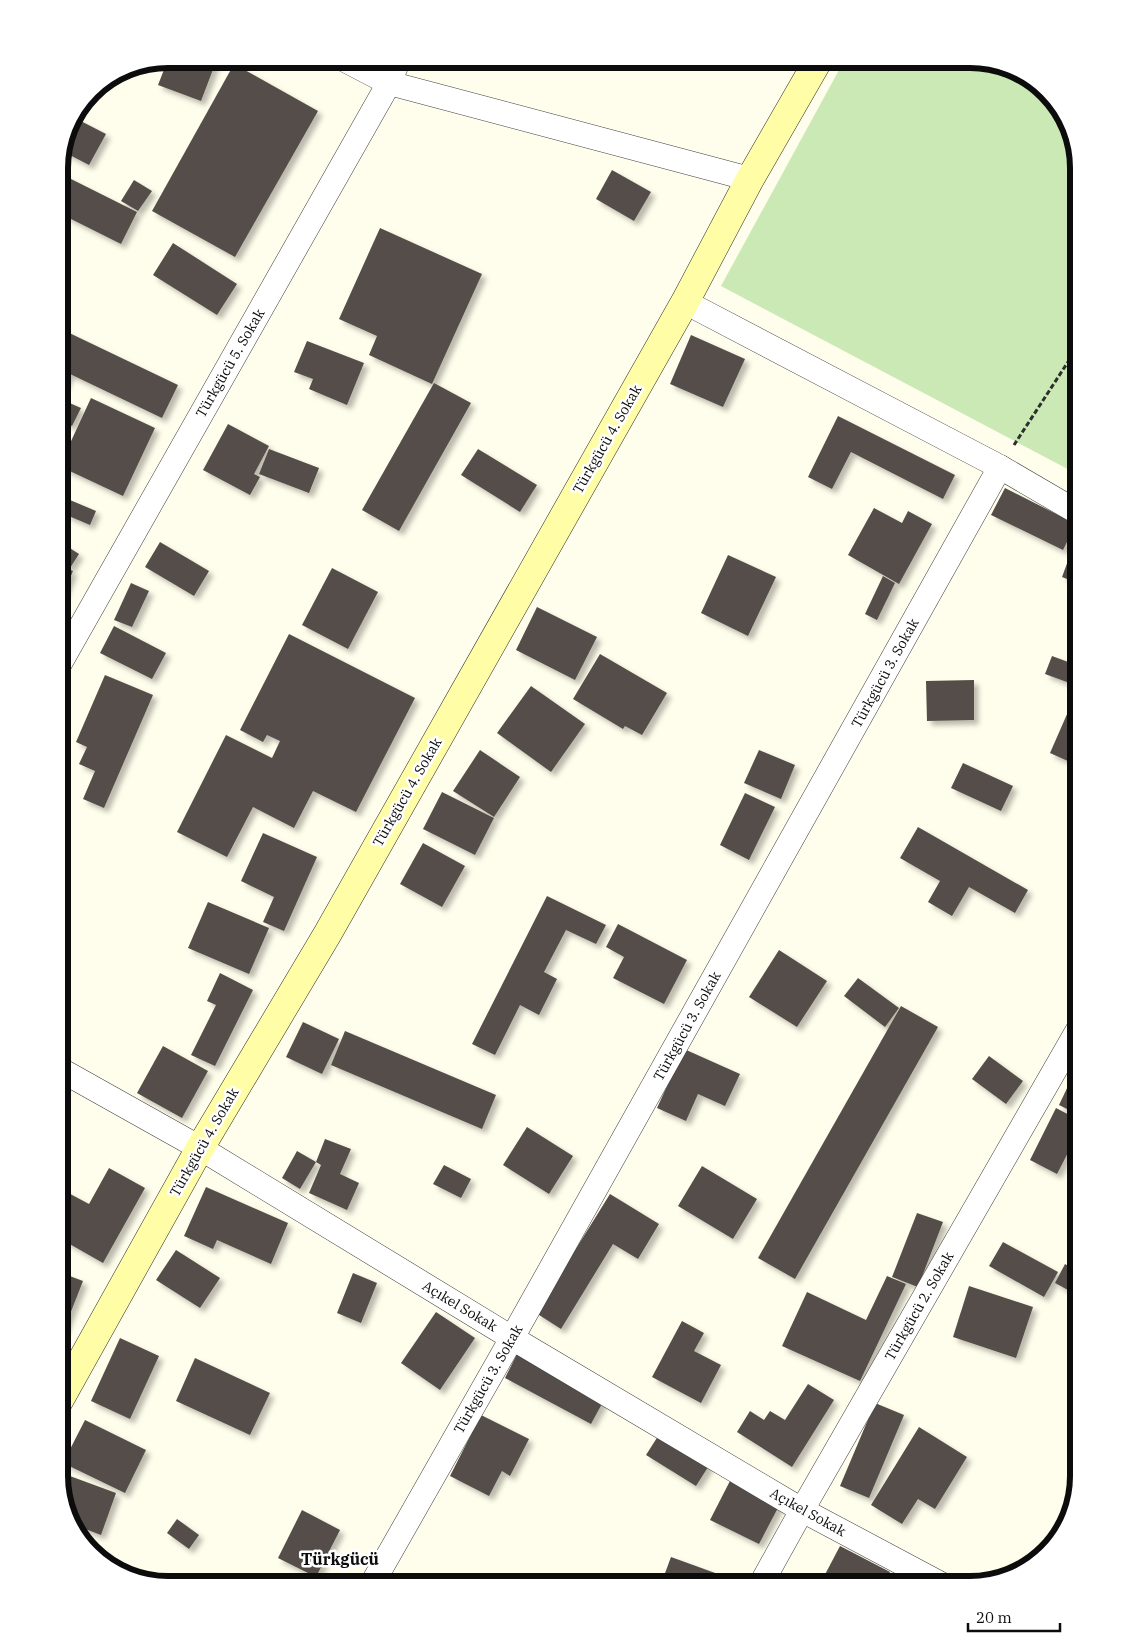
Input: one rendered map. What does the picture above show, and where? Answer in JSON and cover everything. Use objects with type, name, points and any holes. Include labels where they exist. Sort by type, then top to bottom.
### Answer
[{"type":"main road","name":"Türkgücü 4. Sokak","points":[[68,1385],[200,1148],[328,933],[685,302],[750,179],[814,68]]},
{"type":"street","points":[[360,68],[389,83],[750,179]]},
{"type":"street","name":"Türkgücü 5. Sokak","points":[[68,649],[389,83],[395,68]]},
{"type":"street","points":[[685,302],[1000,467],[1070,508]]},
{"type":"street","name":"Türkgücü 3. Sokak","points":[[377,1575],[1000,467]]},
{"type":"street","name":"Türkgücü 2. Sokak","points":[[766,1576],[1070,1044]]},
{"type":"street","name":"Açıkel Sokak","points":[[68,1074],[200,1148],[512,1338],[802,1510],[926,1576]]},
{"type":"path","points":[[1000,467],[1070,359]]},
{"type":"green space","points":[[840,68],[977,68],[990,69],[1015,78],[1031,88],[1050,107],[1063,129],[1070,155],[1070,470],[721,286]]},
{"type":"building","points":[[165,68],[214,68],[201,101],[158,85]]},
{"type":"building","points":[[232,68],[241,68],[318,111],[235,257],[152,211]]},
{"type":"building","points":[[79,120],[106,134],[89,165],[68,154]]},
{"type":"building","points":[[612,170],[651,192],[634,221],[596,199]]},
{"type":"building","points":[[68,178],[137,212],[121,244],[68,218]]},
{"type":"building","points":[[134,180],[152,191],[138,211],[121,201]]},
{"type":"building","points":[[380,228],[482,274],[432,384],[369,355],[377,336],[339,319]]},
{"type":"building","points":[[173,243],[237,284],[217,315],[153,275]]},
{"type":"building","points":[[68,332],[178,385],[162,418],[70,374],[68,378]]},
{"type":"building","points":[[691,335],[745,359],[723,407],[670,384]]},
{"type":"building","points":[[307,341],[364,363],[347,405],[309,389],[313,379],[294,372]]},
{"type":"building","points":[[434,383],[471,403],[399,531],[362,510]]},
{"type":"building","points":[[91,398],[155,428],[123,496],[68,470],[68,448]]},
{"type":"building","points":[[68,402],[81,408],[72,426],[68,424]]},
{"type":"building","points":[[838,416],[955,475],[943,499],[851,452],[832,489],[808,477]]},
{"type":"building","points":[[228,424],[269,446],[254,474],[260,477],[250,495],[203,470]]},
{"type":"building","points":[[269,449],[319,468],[309,493],[259,474]]},
{"type":"building","points":[[478,449],[537,485],[520,512],[461,475]]},
{"type":"building","points":[[1005,488],[1070,521],[1070,536],[1063,550],[991,515]]},
{"type":"building","points":[[70,500],[96,511],[90,525],[68,516]]},
{"type":"building","points":[[874,508],[902,523],[908,511],[932,524],[899,584],[848,555]]},
{"type":"building","points":[[160,542],[209,571],[194,596],[145,567]]},
{"type":"building","points":[[68,547],[79,554],[70,568],[68,567]]},
{"type":"building","points":[[728,555],[776,577],[748,636],[701,613]]},
{"type":"building","points":[[1070,555],[1070,580],[1062,577]]},
{"type":"building","points":[[332,568],[378,592],[348,649],[302,625]]},
{"type":"building","points":[[68,569],[73,571],[68,583]]},
{"type":"building","points":[[883,576],[895,583],[877,620],[865,614]]},
{"type":"building","points":[[131,583],[149,591],[132,627],[114,620]]},
{"type":"building","points":[[537,607],[597,637],[575,680],[516,650]]},
{"type":"building","points":[[114,626],[166,653],[152,679],[100,653]]},
{"type":"building","points":[[289,634],[415,698],[356,812],[313,791],[294,828],[253,807],[227,857],[177,832],[226,735],[272,758],[280,741],[267,735],[263,742],[240,730]]},
{"type":"building","points":[[600,654],[667,693],[642,735],[625,726],[623,729],[573,699]]},
{"type":"building","points":[[1052,656],[1070,663],[1070,683],[1045,674]]},
{"type":"building","points":[[105,675],[153,695],[104,808],[83,799],[95,771],[79,764],[87,747],[76,742]]},
{"type":"building","points":[[974,680],[974,720],[927,721],[926,681]]},
{"type":"building","points":[[531,686],[585,724],[551,772],[497,733]]},
{"type":"building","points":[[1070,707],[1070,762],[1050,753]]},
{"type":"building","points":[[480,750],[520,777],[494,817],[453,791]]},
{"type":"building","points":[[759,750],[795,765],[781,799],[744,783]]},
{"type":"building","points":[[963,763],[1013,786],[1001,811],[951,788]]},
{"type":"building","points":[[442,792],[494,818],[475,855],[423,829]]},
{"type":"building","points":[[745,793],[775,807],[749,860],[720,845]]},
{"type":"building","points":[[918,827],[1028,890],[1015,913],[969,887],[952,916],[928,902],[940,881],[900,858]]},
{"type":"building","points":[[263,833],[317,857],[284,931],[263,922],[274,897],[241,881]]},
{"type":"building","points":[[423,843],[465,866],[442,907],[400,884]]},
{"type":"building","points":[[547,896],[606,925],[596,944],[566,930],[544,972],[557,979],[539,1015],[520,1005],[495,1055],[472,1044]]},
{"type":"building","points":[[208,902],[269,928],[249,974],[188,948]]},
{"type":"building","points":[[618,924],[687,960],[664,1004],[613,978],[624,957],[606,947]]},
{"type":"building","points":[[779,950],[827,981],[797,1027],[749,997]]},
{"type":"building","points":[[220,973],[253,990],[215,1066],[191,1055],[216,1005],[207,1001]]},
{"type":"building","points":[[858,978],[899,1008],[885,1027],[844,996]]},
{"type":"building","points":[[901,1006],[938,1027],[795,1279],[758,1258]]},
{"type":"building","points":[[303,1022],[339,1039],[322,1074],[286,1057]]},
{"type":"building","points":[[345,1031],[496,1095],[482,1129],[331,1065]]},
{"type":"building","points":[[163,1046],[208,1071],[182,1118],[137,1093]]},
{"type":"building","points":[[684,1049],[740,1074],[725,1106],[698,1094],[686,1121],[657,1108]]},
{"type":"building","points":[[989,1056],[1023,1081],[1006,1104],[972,1079]]},
{"type":"building","points":[[1070,1082],[1070,1110],[1059,1105]]},
{"type":"building","points":[[1056,1108],[1070,1115],[1070,1149],[1057,1174],[1030,1160]]},
{"type":"building","points":[[527,1127],[573,1156],[549,1194],[503,1165]]},
{"type":"building","points":[[325,1139],[351,1149],[340,1174],[359,1183],[347,1210],[309,1193],[321,1165],[316,1162]]},
{"type":"building","points":[[297,1151],[316,1162],[300,1189],[282,1178]]},
{"type":"building","points":[[444,1165],[471,1179],[461,1198],[433,1184]]},
{"type":"building","points":[[702,1166],[757,1199],[733,1239],[678,1206]]},
{"type":"building","points":[[109,1168],[145,1188],[103,1263],[68,1243],[68,1193],[89,1204]]},
{"type":"building","points":[[206,1187],[288,1223],[271,1264],[217,1240],[213,1249],[184,1236]]},
{"type":"building","points":[[610,1194],[659,1224],[638,1259],[613,1244],[561,1329],[536,1313]]},
{"type":"building","points":[[917,1213],[943,1222],[918,1287],[892,1277]]},
{"type":"building","points":[[1003,1242],[1058,1272],[1044,1297],[989,1266]]},
{"type":"building","points":[[176,1250],[220,1278],[200,1308],[156,1280]]},
{"type":"building","points":[[1065,1264],[1070,1267],[1070,1291],[1055,1283]]},
{"type":"building","points":[[353,1273],[377,1283],[361,1323],[337,1313]]},
{"type":"building","points":[[68,1275],[83,1281],[68,1319]]},
{"type":"building","points":[[887,1276],[906,1284],[860,1381],[782,1346],[807,1292],[866,1320]]},
{"type":"building","points":[[969,1286],[1033,1307],[1016,1358],[953,1337]]},
{"type":"building","points":[[436,1312],[475,1338],[440,1390],[401,1363]]},
{"type":"building","points":[[682,1321],[704,1333],[694,1351],[721,1365],[701,1403],[652,1377]]},
{"type":"building","points":[[120,1338],[159,1356],[130,1419],[91,1401]]},
{"type":"building","points":[[517,1354],[604,1400],[591,1424],[505,1378]]},
{"type":"building","points":[[195,1358],[270,1393],[250,1435],[176,1401]]},
{"type":"building","points":[[808,1384],[834,1400],[792,1467],[737,1432],[750,1411],[764,1420],[770,1411],[785,1420]]},
{"type":"building","points":[[875,1403],[904,1415],[869,1498],[840,1486]]},
{"type":"building","points":[[481,1415],[529,1439],[510,1476],[502,1471],[489,1496],[450,1476]]},
{"type":"building","points":[[85,1420],[146,1450],[125,1493],[68,1465],[68,1453]]},
{"type":"building","points":[[919,1427],[967,1457],[935,1509],[918,1499],[902,1524],[871,1505]]},
{"type":"building","points":[[660,1433],[710,1464],[696,1486],[646,1455]]},
{"type":"building","points":[[68,1475],[116,1493],[101,1535],[83,1528],[81,1525],[71,1501]]},
{"type":"building","points":[[732,1477],[781,1502],[759,1544],[710,1520]]},
{"type":"building","points":[[302,1510],[340,1530],[317,1575],[312,1575],[278,1558]]},
{"type":"building","points":[[177,1519],[199,1535],[189,1549],[167,1533]]},
{"type":"building","points":[[840,1546],[890,1572],[888,1576],[824,1576]]},
{"type":"building","points":[[671,1557],[723,1576],[664,1576]]},
{"type":"district","name":"Türkgücü","points":[[340,1559]]}]
